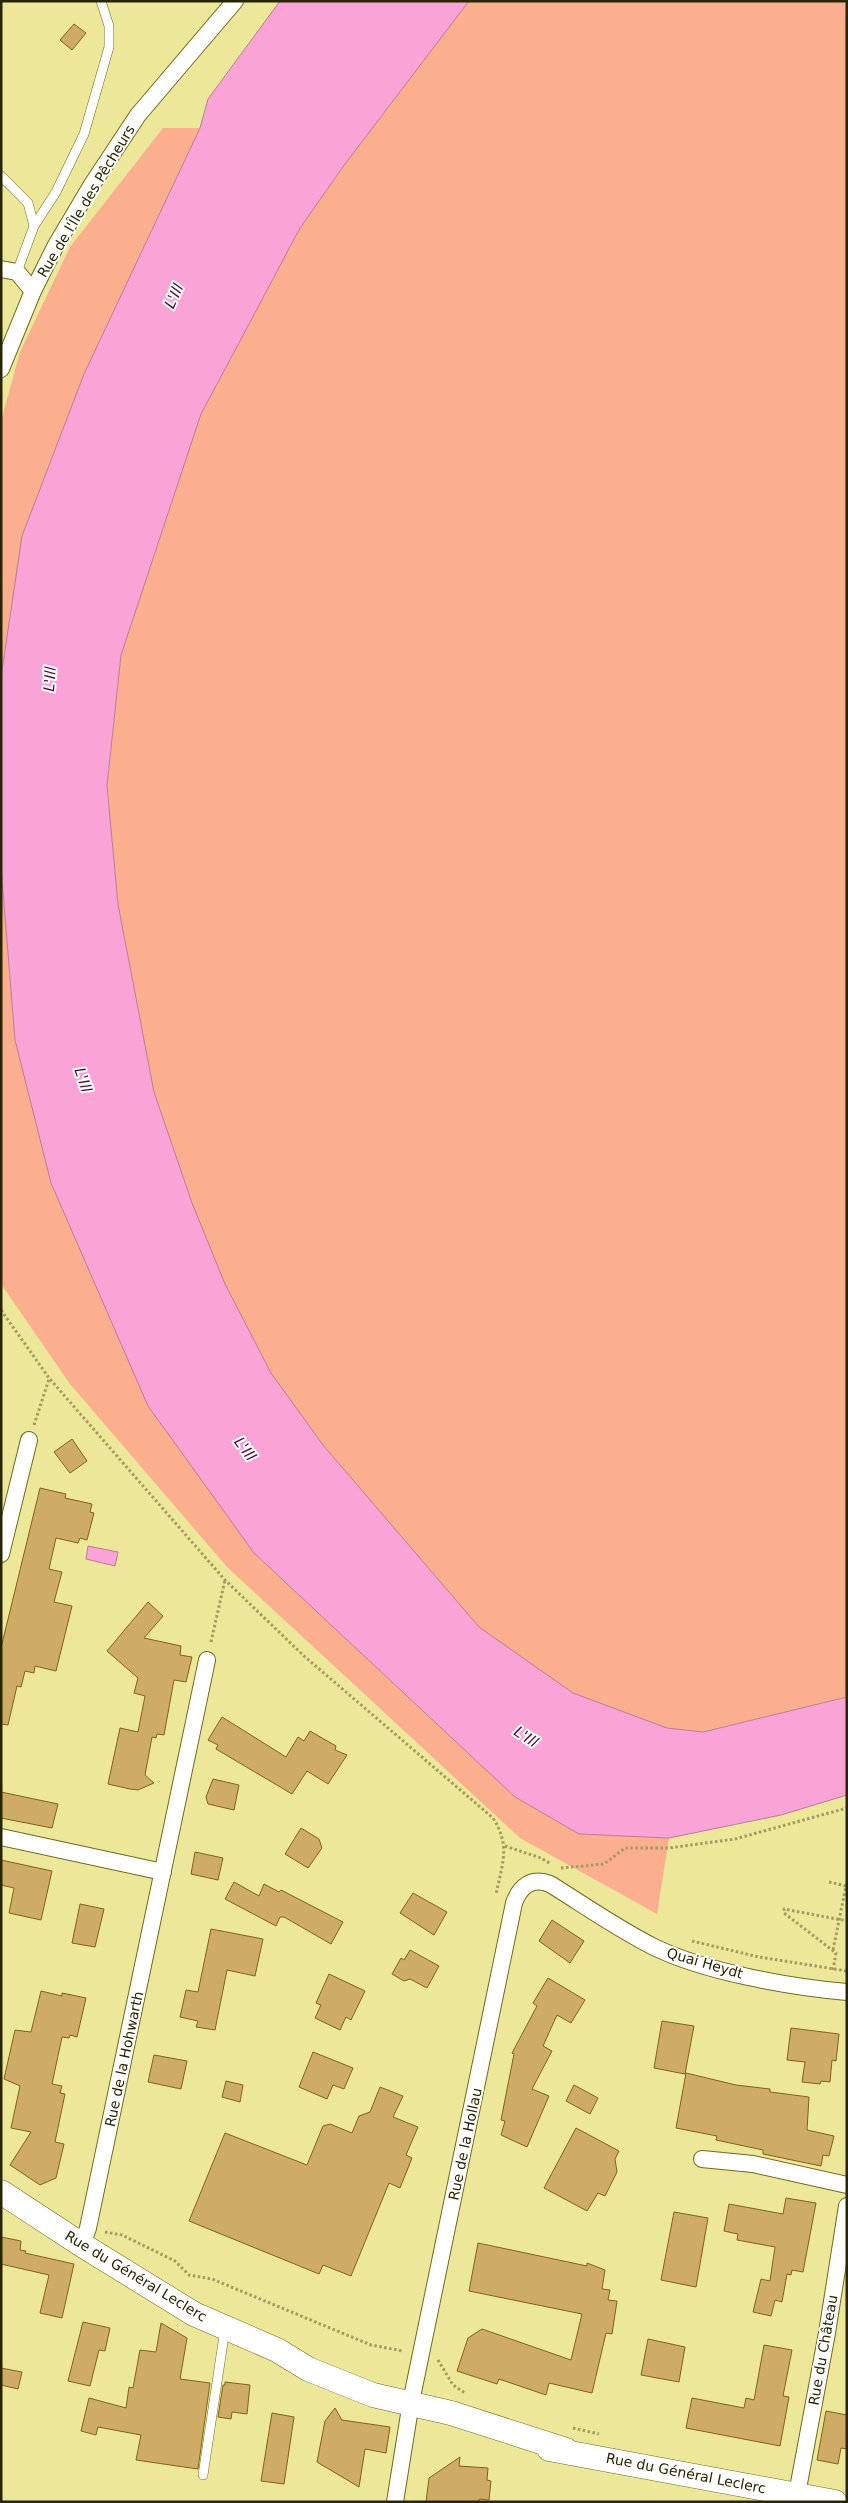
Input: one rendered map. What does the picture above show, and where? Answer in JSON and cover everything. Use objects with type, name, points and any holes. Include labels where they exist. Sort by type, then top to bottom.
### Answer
[{"type":"main road","name":"Rue du Général Leclerc","points":[[1,2192],[85,2237],[194,2314],[277,2350],[317,2358],[379,2382],[411,2402],[566,2450],[835,2502]]},
{"type":"street","name":"Rue de l'Île des Pêcheurs","points":[[1,369],[32,291],[86,194],[138,115],[235,1]]},
{"type":"street","points":[[9,271],[32,291]]},
{"type":"street","points":[[1,1554],[29,1440]]},
{"type":"street","name":"Rue de la Hohwarth","points":[[85,2237],[207,1660]]},
{"type":"street","points":[[1,1837],[163,1872]]},
{"type":"street","name":"Quai Heydt","points":[[522,1888],[533,1882],[550,1884],[640,1939],[679,1957],[799,1986],[847,1992]]},
{"type":"street","name":"Rue de la Hollau","points":[[395,2502],[411,2402],[514,1903],[522,1888]]},
{"type":"street","points":[[702,2159],[753,2164],[847,2185]]},
{"type":"street","name":"Rue du Château","points":[[797,2494],[827,2333],[847,2206]]},
{"type":"lane","points":[[9,271],[34,226],[56,192],[84,134],[109,47],[109,26],[101,1]]},
{"type":"lane","points":[[1,176],[28,203],[34,226]]},
{"type":"lane","points":[[203,2475],[225,2328]]},
{"type":"path","points":[[1,1310],[49,1378],[225,1580],[304,1656],[493,1818],[502,1833],[505,1846],[541,1858],[566,1873]]},
{"type":"path","points":[[29,1440],[49,1378]]},
{"type":"path","points":[[207,1660],[225,1580]]},
{"type":"path","points":[[558,1868],[604,1864],[625,1848],[669,1848],[735,1839],[847,1808]]},
{"type":"path","points":[[829,1882],[846,1886],[834,1950],[836,1953],[834,1970]]},
{"type":"path","points":[[834,1950],[784,1913],[784,1908],[840,1918],[847,1921]]},
{"type":"path","points":[[688,1939],[759,1957],[847,1971]]},
{"type":"path","points":[[85,2237],[122,2235],[175,2262],[189,2275],[212,2279],[371,2345],[438,2360],[453,2385],[468,2394]]},
{"type":"path","points":[[403,2351],[405,2342]]},
{"type":"path","points":[[563,2426],[601,2434]]},
{"type":"shaded area","points":[[469,1],[847,1],[847,1697],[702,1732],[667,1728],[573,1693],[479,1627],[323,1445],[271,1373],[225,1284],[192,1203],[154,1092],[118,904],[107,786],[121,655],[201,414],[300,228],[345,164]]},
{"type":"shaded area","points":[[163,128],[200,128],[84,374],[22,536],[1,677],[1,421],[20,352],[70,247]]},
{"type":"shaded area","points":[[1,867],[15,1040],[254,1553],[515,1797],[579,1834],[669,1838],[657,1914],[520,1838],[227,1567],[70,1384],[1,1284]]},
{"type":"water","name":"L'Ill","points":[[280,1],[469,1],[345,164],[300,228],[201,414],[121,655],[107,786],[118,904],[154,1092],[192,1203],[225,1284],[271,1373],[323,1445],[479,1627],[573,1693],[667,1728],[703,1732],[847,1697],[847,1795],[781,1815],[669,1838],[579,1834],[515,1797],[254,1553],[148,1406],[51,1183],[15,1040],[1,867],[1,677],[22,536],[84,374],[200,128],[208,99]]},
{"type":"water","points":[[88,1546],[118,1552],[115,1566],[86,1559]]},
{"type":"building","points":[[74,24],[86,33],[72,50],[60,40]]},
{"type":"building","points":[[72,1439],[87,1461],[70,1473],[54,1452]]},
{"type":"building","points":[[40,1488],[66,1494],[65,1498],[92,1504],[90,1512],[94,1513],[87,1540],[80,1538],[78,1543],[56,1538],[49,1569],[62,1572],[54,1602],[72,1606],[56,1671],[35,1666],[34,1673],[25,1671],[21,1687],[17,1686],[8,1725],[1,1724],[1,1648]]},
{"type":"building","points":[[148,1602],[163,1616],[144,1638],[181,1646],[180,1655],[192,1657],[186,1682],[174,1680],[164,1735],[157,1734],[156,1738],[152,1737],[145,1775],[154,1783],[138,1790],[108,1784],[120,1728],[138,1732],[145,1696],[134,1693],[138,1678],[107,1651]]},
{"type":"building","points":[[222,1717],[286,1757],[298,1737],[304,1741],[310,1731],[336,1746],[335,1750],[347,1755],[328,1784],[307,1771],[292,1794],[216,1749],[218,1745],[208,1740]]},
{"type":"building","points":[[213,1779],[239,1785],[234,1810],[208,1804],[206,1797]]},
{"type":"building","points":[[1,1792],[58,1804],[52,1828],[1,1818]]},
{"type":"building","points":[[301,1828],[319,1839],[322,1848],[308,1868],[285,1854]]},
{"type":"building","points":[[195,1852],[223,1858],[218,1880],[191,1874]]},
{"type":"building","points":[[1,1860],[52,1871],[41,1920],[9,1913],[14,1888],[1,1885]]},
{"type":"building","points":[[234,1882],[259,1896],[264,1884],[279,1892],[281,1890],[343,1922],[331,1944],[284,1917],[280,1917],[276,1926],[225,1899]]},
{"type":"building","points":[[413,1893],[447,1912],[434,1935],[400,1913]]},
{"type":"building","points":[[80,1904],[104,1909],[95,1947],[72,1943]]},
{"type":"building","points":[[552,1920],[584,1941],[570,1963],[539,1941]]},
{"type":"building","points":[[211,1929],[263,1939],[255,1976],[227,1970],[215,2030],[196,2027],[198,2021],[180,2017],[186,1990],[198,1992]]},
{"type":"building","points":[[410,1950],[439,1966],[427,1988],[410,1979],[404,1981],[392,1974],[401,1958],[404,1960]]},
{"type":"building","points":[[329,1974],[365,1991],[351,2020],[346,2017],[340,2030],[315,2018],[321,2005],[316,2003]]},
{"type":"building","points":[[548,1978],[585,2000],[571,2023],[557,2015],[543,2046],[552,2051],[532,2089],[549,2096],[527,2147],[501,2135],[505,2121],[501,2120],[514,2054],[512,2053],[537,2006],[533,2003]]},
{"type":"building","points":[[41,1991],[62,1996],[62,1993],[86,1998],[77,2037],[70,2035],[69,2038],[62,2037],[52,2084],[62,2086],[60,2093],[65,2094],[55,2142],[64,2144],[56,2178],[40,2185],[10,2165],[31,2132],[11,2128],[20,2086],[4,2079],[15,2030],[31,2032]]},
{"type":"building","points":[[662,2021],[694,2026],[685,2074],[654,2068]]},
{"type":"building","points":[[791,2028],[839,2034],[836,2061],[832,2060],[830,2082],[821,2081],[820,2084],[802,2082],[805,2062],[787,2060]]},
{"type":"building","points":[[313,2052],[353,2068],[344,2089],[333,2085],[327,2099],[299,2087]]},
{"type":"building","points":[[154,2055],[187,2061],[181,2089],[148,2082]]},
{"type":"building","points":[[686,2073],[736,2085],[770,2089],[770,2092],[809,2097],[807,2130],[834,2136],[829,2156],[823,2155],[821,2166],[763,2154],[763,2150],[716,2140],[717,2136],[676,2128]]},
{"type":"building","points":[[226,2081],[243,2085],[240,2102],[222,2097]]},
{"type":"building","points":[[574,2085],[598,2098],[590,2114],[566,2101]]},
{"type":"building","points":[[380,2087],[403,2096],[393,2117],[418,2127],[406,2155],[412,2158],[400,2188],[389,2183],[351,2276],[323,2265],[319,2274],[189,2221],[225,2133],[307,2165],[323,2126],[330,2124],[352,2133],[359,2116],[370,2112]]},
{"type":"building","points":[[576,2128],[619,2151],[615,2159],[617,2172],[605,2196],[598,2193],[587,2211],[544,2188]]},
{"type":"building","points":[[786,2198],[816,2203],[803,2272],[792,2270],[791,2275],[787,2274],[782,2302],[775,2300],[771,2316],[753,2312],[761,2279],[770,2281],[775,2247],[737,2240],[738,2234],[724,2231],[729,2204],[783,2214]]},
{"type":"building","points":[[674,2212],[708,2218],[696,2287],[661,2280]]},
{"type":"building","points":[[1,2237],[21,2241],[20,2250],[26,2251],[25,2253],[74,2264],[62,2318],[40,2313],[49,2275],[1,2264]]},
{"type":"building","points":[[478,2243],[587,2266],[587,2263],[605,2270],[602,2289],[610,2290],[608,2300],[617,2301],[612,2334],[606,2333],[592,2393],[549,2383],[546,2395],[499,2379],[497,2384],[457,2371],[468,2338],[482,2329],[571,2360],[582,2314],[469,2291]]},
{"type":"building","points":[[83,2322],[110,2328],[105,2351],[99,2350],[90,2386],[68,2381]]},
{"type":"building","points":[[161,2323],[187,2338],[180,2379],[210,2383],[198,2469],[136,2460],[141,2435],[98,2427],[96,2435],[81,2431],[89,2398],[126,2408],[129,2387],[133,2388],[140,2350],[156,2352]]},
{"type":"building","points":[[648,2339],[685,2347],[679,2382],[641,2375]]},
{"type":"building","points":[[764,2345],[792,2350],[783,2396],[789,2397],[780,2446],[686,2428],[692,2398],[744,2408],[746,2398],[754,2400]]},
{"type":"building","points":[[1,2368],[22,2372],[18,2389],[1,2385]]},
{"type":"building","points":[[225,2382],[250,2385],[247,2414],[232,2412],[231,2419],[218,2417]]},
{"type":"building","points":[[335,2408],[342,2420],[390,2427],[386,2453],[365,2449],[359,2487],[317,2462],[325,2421]]},
{"type":"building","points":[[826,2411],[847,2415],[847,2449],[841,2448],[838,2464],[817,2460]]},
{"type":"building","points":[[272,2413],[294,2417],[284,2484],[261,2481]]},
{"type":"building","points":[[460,2457],[459,2466],[488,2468],[487,2480],[491,2481],[489,2500],[479,2499],[479,2502],[426,2502],[429,2478]]}]
